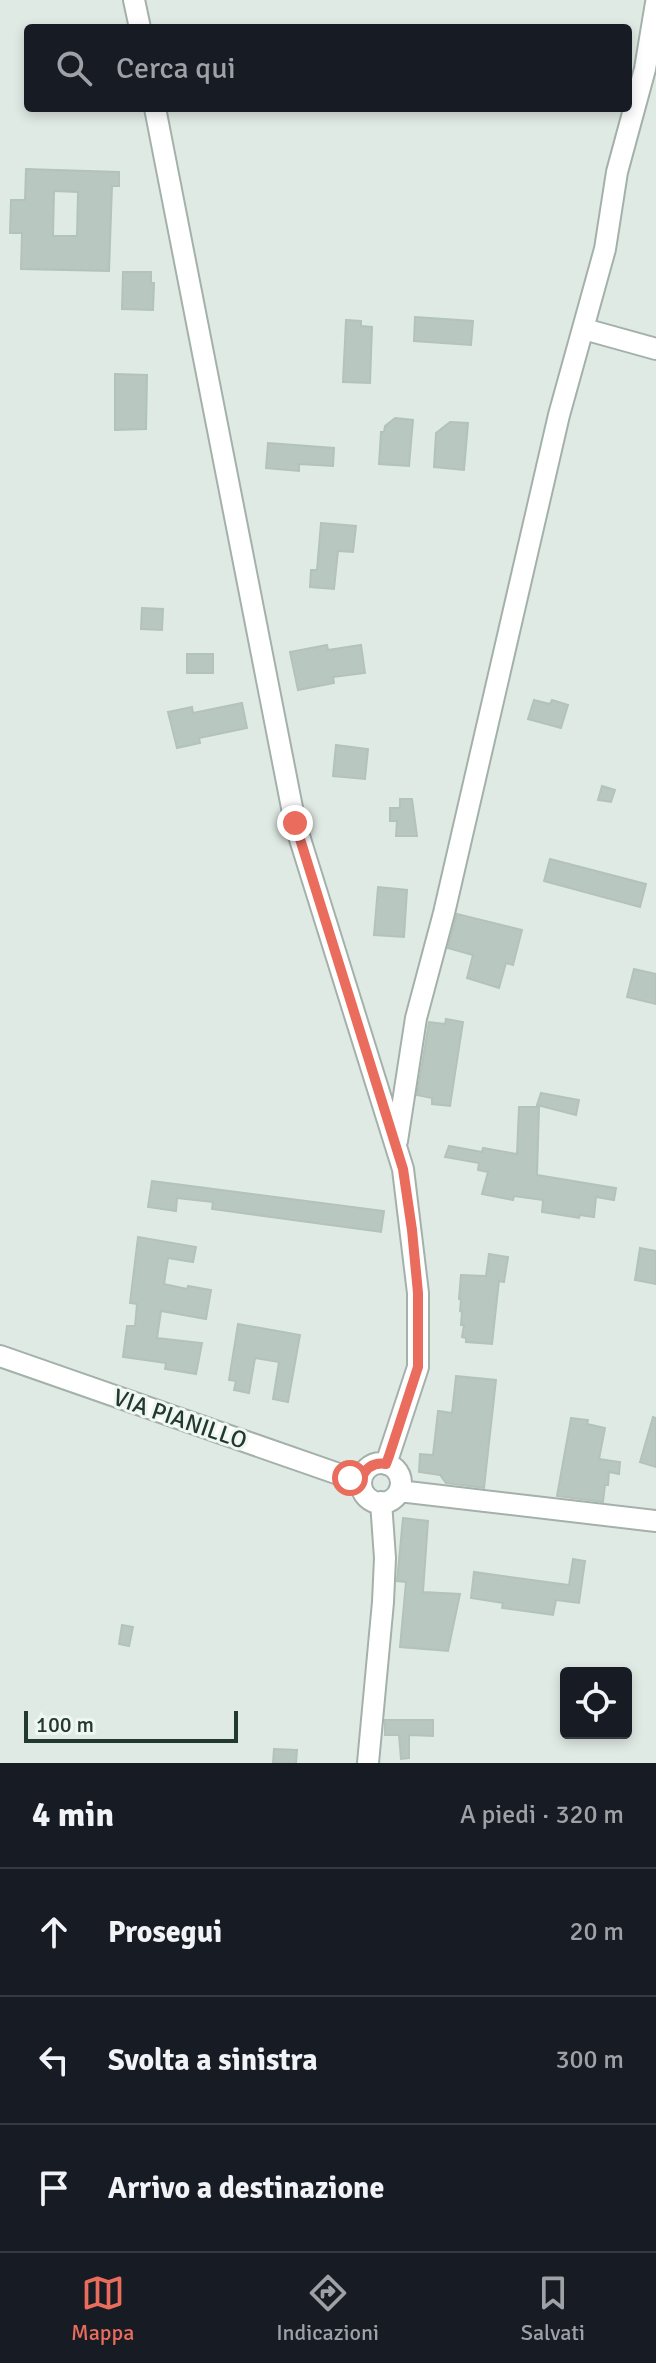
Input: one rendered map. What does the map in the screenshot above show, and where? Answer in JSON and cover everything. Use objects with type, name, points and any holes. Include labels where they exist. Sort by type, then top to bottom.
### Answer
[{"type":"street","points":[[134,0],[139,24]]},
{"type":"street","points":[[396,1147],[416,1018],[444,913],[559,415],[605,249],[617,172],[645,69],[656,3]]},
{"type":"street","points":[[156,112],[295,823],[403,1169],[418,1293],[418,1367],[386,1464]]},
{"type":"street","points":[[584,329],[656,349]]},
{"type":"street","name":"VIA PIANILLO","points":[[0,1356],[350,1478],[361,1479]]},
{"type":"street","points":[[368,1763],[390,1497],[401,1484],[397,1471],[386,1464],[368,1468],[361,1479],[362,1491],[375,1502],[390,1497],[656,1521]]},
{"type":"building","points":[[26,169],[119,172],[119,186],[112,186],[109,271],[21,269],[22,233],[10,233],[11,200],[25,200]],"holes":[[[54,191],[78,192],[77,236],[53,236]]]},
{"type":"building","points":[[123,272],[151,272],[151,283],[154,283],[153,310],[122,309]]},
{"type":"building","points":[[415,317],[473,321],[471,345],[414,341]]},
{"type":"building","points":[[346,320],[361,321],[361,326],[372,327],[370,383],[343,382]]},
{"type":"building","points":[[115,374],[147,375],[146,429],[115,430]]},
{"type":"building","points":[[395,418],[413,420],[409,466],[379,464],[381,432]]},
{"type":"building","points":[[450,422],[468,423],[464,470],[434,467],[436,433]]},
{"type":"building","points":[[268,443],[334,448],[333,466],[299,464],[299,471],[266,468]]},
{"type":"building","points":[[321,523],[356,526],[353,552],[338,551],[334,589],[310,587],[311,570],[317,570]]},
{"type":"building","points":[[142,608],[163,609],[162,630],[141,629]]},
{"type":"building","points":[[327,645],[328,650],[361,645],[365,673],[333,677],[334,683],[298,690],[290,652]]},
{"type":"building","points":[[187,654],[213,654],[213,673],[187,673]]},
{"type":"building","points":[[534,700],[550,704],[552,700],[568,705],[561,728],[528,719]]},
{"type":"building","points":[[242,703],[247,728],[199,738],[200,743],[177,748],[168,712],[192,707],[193,713]]},
{"type":"building","points":[[336,745],[368,749],[365,779],[333,776]]},
{"type":"building","points":[[602,786],[615,790],[611,802],[598,800]]},
{"type":"building","points":[[400,799],[412,799],[417,836],[396,836],[397,821],[390,821],[390,808],[400,808]]},
{"type":"building","points":[[550,859],[646,884],[640,907],[544,881]]},
{"type":"building","points":[[378,887],[407,890],[404,937],[374,935]]},
{"type":"building","points":[[457,914],[522,930],[513,965],[506,963],[499,988],[467,978],[473,955],[448,948]]},
{"type":"building","points":[[634,969],[656,974],[656,1004],[627,997]]},
{"type":"building","points":[[446,1019],[463,1022],[450,1106],[432,1104],[432,1098],[417,1095],[429,1022],[445,1024]]},
{"type":"building","points":[[541,1093],[579,1100],[576,1115],[537,1105]]},
{"type":"building","points":[[519,1107],[539,1107],[537,1175],[616,1188],[614,1200],[596,1197],[594,1217],[580,1215],[579,1218],[542,1212],[543,1200],[514,1196],[513,1200],[482,1194],[488,1172],[478,1170],[479,1163],[445,1157],[449,1146],[517,1154]]},
{"type":"building","points":[[152,1181],[384,1211],[381,1232],[212,1209],[213,1202],[177,1198],[176,1211],[148,1207]]},
{"type":"building","points":[[138,1237],[196,1247],[193,1262],[168,1258],[164,1284],[211,1290],[206,1319],[161,1311],[157,1338],[202,1343],[196,1374],[165,1369],[166,1363],[123,1357],[127,1326],[135,1326],[137,1304],[130,1303]]},
{"type":"building","points":[[640,1248],[656,1251],[656,1284],[635,1280]]},
{"type":"building","points":[[489,1254],[508,1257],[504,1282],[499,1281],[492,1344],[466,1342],[466,1338],[462,1337],[464,1325],[461,1325],[459,1299],[461,1275],[486,1276]]},
{"type":"building","points":[[238,1324],[300,1335],[288,1402],[273,1399],[279,1362],[255,1358],[249,1393],[234,1390],[236,1381],[229,1380]]},
{"type":"building","points":[[456,1376],[496,1380],[484,1488],[446,1483],[440,1475],[419,1472],[420,1454],[433,1455],[438,1411],[452,1413]]},
{"type":"building","points":[[653,1417],[656,1418],[656,1467],[640,1462]]},
{"type":"building","points":[[571,1418],[588,1420],[587,1424],[605,1428],[599,1459],[620,1462],[619,1474],[609,1472],[603,1502],[557,1496]]},
{"type":"building","points":[[403,1518],[428,1521],[423,1592],[460,1594],[448,1651],[400,1647],[406,1582],[397,1581]]},
{"type":"building","points":[[573,1559],[585,1561],[579,1603],[556,1600],[553,1615],[502,1608],[503,1603],[471,1598],[474,1572],[569,1585]]},
{"type":"building","points":[[122,1625],[133,1627],[129,1646],[119,1644]]},
{"type":"building","points":[[385,1720],[433,1720],[433,1736],[409,1735],[409,1758],[401,1759],[399,1735],[385,1735]]},
{"type":"building","points":[[274,1749],[297,1750],[296,1763],[273,1763]]},
{"type":"route","points":[[295,823],[403,1169],[418,1293],[418,1367],[389,1456],[386,1464],[373,1464],[361,1479],[350,1478]]}]
